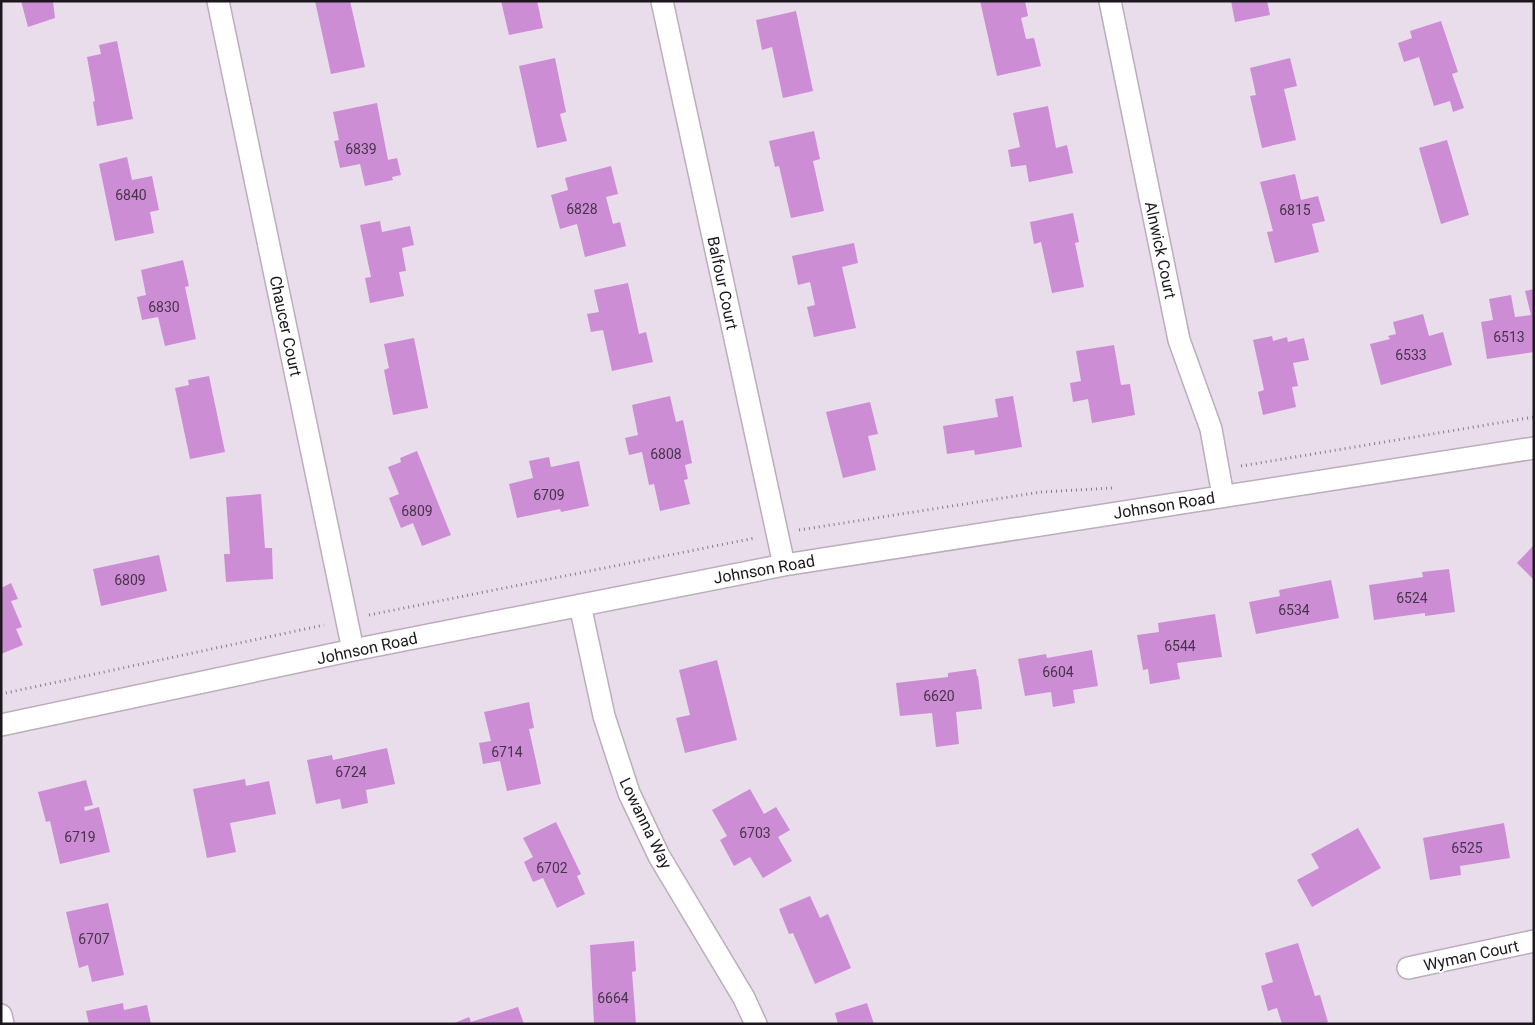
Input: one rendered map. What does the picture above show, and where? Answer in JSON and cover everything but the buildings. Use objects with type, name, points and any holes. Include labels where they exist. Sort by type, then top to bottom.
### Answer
[{"type":"street","name":"Chaucer Court","points":[[218,1],[353,650]]},
{"type":"street","name":"Balfour Court","points":[[662,1],[784,565]]},
{"type":"street","name":"Alnwick Court","points":[[1110,1],[1179,340],[1211,428],[1223,496]]},
{"type":"street","name":"Johnson Road","points":[[1,725],[353,650],[784,565],[1534,448]]},
{"type":"street","name":"Lowanna Way","points":[[580,605],[604,716],[629,793],[659,856],[744,998],[756,1024]]},
{"type":"street","name":"Wyman Court","points":[[1408,968],[1534,941]]},
{"type":"street","points":[[1,1015],[3,1024]]}]
